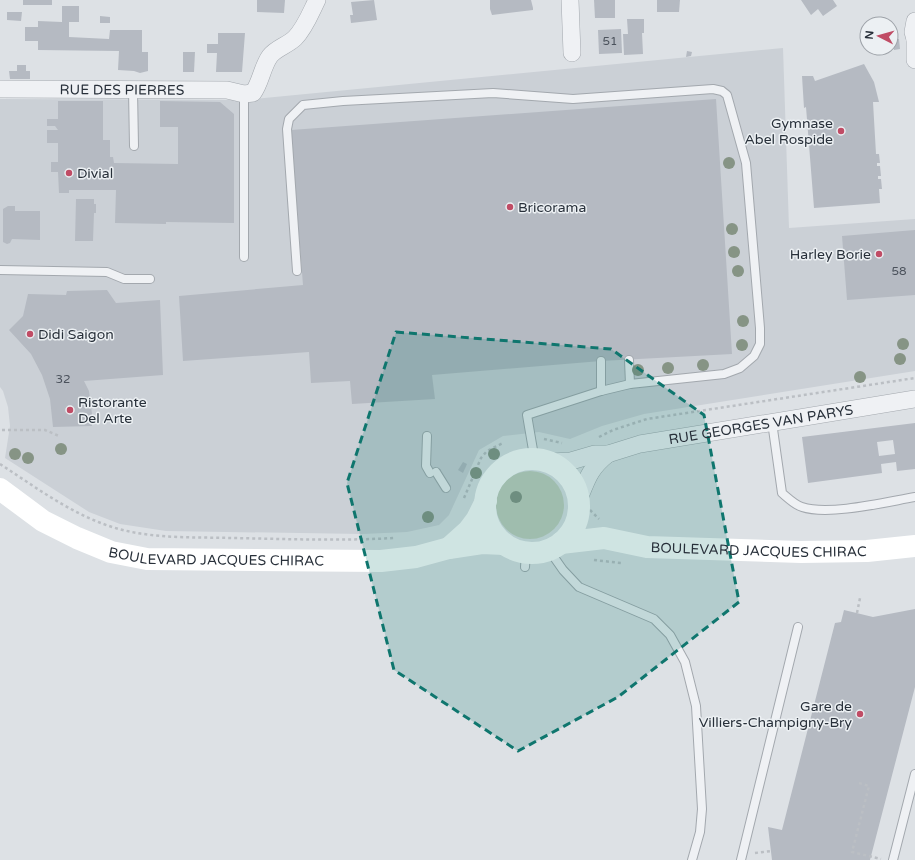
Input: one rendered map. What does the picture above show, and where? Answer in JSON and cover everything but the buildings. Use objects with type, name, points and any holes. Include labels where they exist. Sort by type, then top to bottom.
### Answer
[{"type":"main road","name":"BOULEVARD JACQUES CHIRAC","points":[[604,538],[588,525],[579,505],[575,486],[568,474],[543,453],[514,462],[506,467],[492,481],[488,490],[486,501],[486,513],[489,525],[495,535],[504,544],[526,560],[538,553],[555,547],[604,538],[647,547],[794,551],[867,551],[915,546]]},
{"type":"main road","name":"BOULEVARD JACQUES CHIRAC","points":[[0,489],[43,521],[77,538],[111,552],[147,559],[381,561],[416,557],[449,548],[482,543],[504,544]]},
{"type":"main road","name":"BOULEVARD JACQUES CHIRAC","points":[[449,548],[468,531],[477,520],[486,501]]},
{"type":"main road","points":[[555,547],[570,534],[576,526],[579,505]]},
{"type":"street","points":[[244,94],[253,93],[273,52],[294,39],[299,34],[317,0]]},
{"type":"street","points":[[570,0],[572,53]]},
{"type":"street","points":[[915,21],[913,32],[915,38],[915,60]]},
{"type":"street","name":"RUE DES PIERRES","points":[[0,90],[227,90],[244,94]]},
{"type":"street","name":"RUE GEORGES VAN PARYS","points":[[543,453],[571,461],[595,454],[608,454],[640,444],[915,399]]},
{"type":"street","name":"RUE GEORGES VAN PARYS","points":[[579,505],[590,473],[597,462],[608,454]]},
{"type":"lane","points":[[297,271],[287,129],[289,119],[304,105],[343,101],[493,93],[573,99],[713,89],[722,91],[727,95],[746,163],[760,328],[760,344],[754,356],[740,368],[724,374],[630,384],[601,391],[527,415],[533,450],[543,453]]},
{"type":"lane","points":[[132,90],[134,146]]},
{"type":"lane","points":[[244,94],[244,257]]},
{"type":"lane","points":[[0,270],[106,272],[124,279],[150,279]]},
{"type":"lane","points":[[629,360],[630,384]]},
{"type":"lane","points":[[601,361],[601,391]]},
{"type":"lane","points":[[772,422],[782,493],[800,507],[811,510],[844,509],[915,497]]},
{"type":"lane","points":[[427,436],[426,466],[446,488]]},
{"type":"lane","points":[[555,547],[563,570],[579,586],[654,619],[670,635],[685,662],[696,706],[702,809],[700,832],[692,860]]},
{"type":"lane","points":[[741,860],[798,627]]},
{"type":"lane","points":[[893,860],[915,774]]},
{"type":"path","points":[[592,440],[613,430],[647,419],[915,378]]},
{"type":"path","points":[[2,430],[46,430],[59,436]]},
{"type":"path","points":[[463,500],[481,458],[487,451],[503,443]]},
{"type":"path","points":[[543,453],[563,444]]},
{"type":"path","points":[[0,464],[61,503],[88,517],[119,529],[165,537],[368,540],[396,538]]},
{"type":"path","points":[[857,613],[860,598]]},
{"type":"path","points":[[859,784],[869,786],[852,852],[885,860]]},
{"type":"path","points":[[752,854],[771,851]]},
{"type":"highlighted area","points":[[396,332],[611,349],[704,415],[739,602],[618,697],[518,751],[394,670],[347,483]]},
{"type":"shaded area","points":[[783,48],[789,228],[915,219],[915,371],[644,414],[602,426],[570,439],[539,432],[503,436],[479,450],[449,515],[439,525],[407,532],[362,534],[166,531],[120,524],[89,512],[5,458],[10,426],[8,407],[3,391],[0,387],[0,99],[244,100]]},
{"type":"green space","points":[[523,471],[537,471],[549,476],[559,486],[564,498],[564,512],[559,524],[549,534],[537,539],[523,539],[511,534],[501,524],[496,512],[496,498],[501,486],[511,476]]},
{"type":"place","name":"Gymnase Abel Rospide","points":[[841,131]]},
{"type":"place","name":"Divial","points":[[69,173]]},
{"type":"place","name":"Bricorama","points":[[510,207]]},
{"type":"place","name":"Harley Borie","points":[[879,254]]},
{"type":"place","name":"Didi Saigon","points":[[30,334]]},
{"type":"place","name":"Ristorante Del Arte","points":[[70,410]]},
{"type":"place","name":"Gare de Villiers-Champigny-Bry","points":[[860,714]]}]
